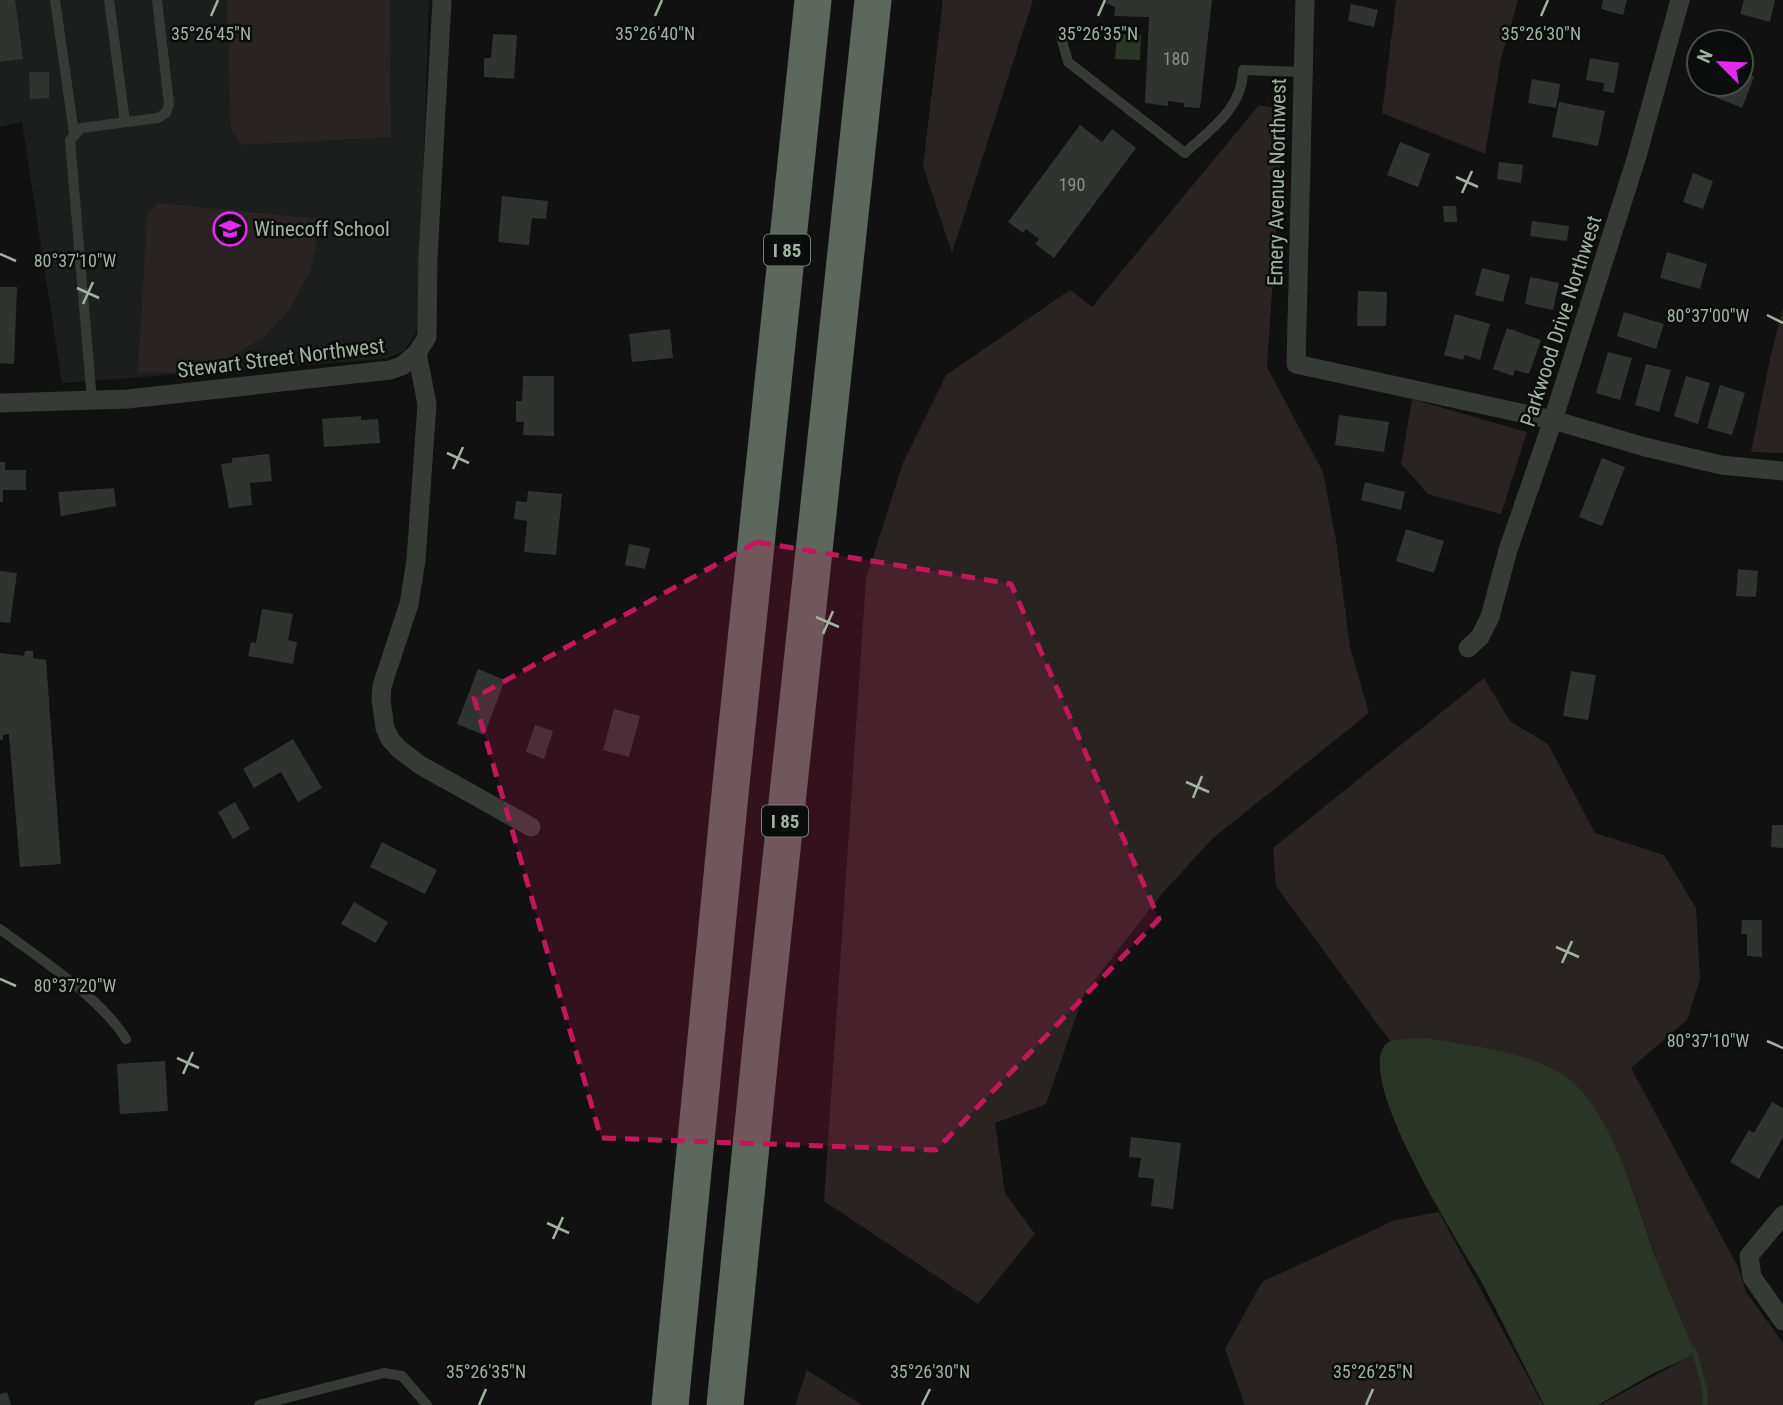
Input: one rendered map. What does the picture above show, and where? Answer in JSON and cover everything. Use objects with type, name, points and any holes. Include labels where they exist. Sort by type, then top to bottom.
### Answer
[{"type":"highway","name":"I 85","points":[[670,1405],[731,784],[813,0]]},
{"type":"highway","name":"I 85","points":[[725,1405],[873,0]]},
{"type":"street","name":"Stewart Street Northwest","points":[[0,403],[128,399],[390,370],[402,366],[417,353],[427,337],[428,258],[442,0]]},
{"type":"street","name":"Emery Avenue Northwest","points":[[1305,0],[1296,364],[1553,420]]},
{"type":"street","name":"Parkwood Drive Northwest","points":[[1468,648],[1480,637],[1490,617],[1508,550],[1553,420],[1637,156],[1680,0]]},
{"type":"street","points":[[417,353],[427,404],[416,561],[409,604],[382,686],[385,728],[399,749],[420,765],[531,827]]},
{"type":"street","points":[[1553,420],[1721,465],[1783,471]]},
{"type":"street","points":[[1783,1215],[1749,1256],[1752,1277],[1783,1321]]},
{"type":"lane","points":[[55,0],[74,133],[69,147],[92,401]]},
{"type":"lane","points":[[109,0],[125,122]]},
{"type":"lane","points":[[74,133],[81,128],[158,118],[166,113],[169,104],[157,0]]},
{"type":"lane","points":[[1061,37],[1068,62],[1185,153],[1229,112],[1243,85],[1243,70],[1302,72]]},
{"type":"lane","points":[[0,929],[75,986],[117,1024],[126,1039]]},
{"type":"lane","points":[[259,1405],[384,1373],[401,1376],[427,1405]]},
{"type":"highlighted area","points":[[757,542],[1011,584],[1159,919],[936,1150],[601,1138],[474,698]]},
{"type":"shaded area","name":"Winecoff School","points":[[0,0],[429,0],[418,330],[404,351],[385,359],[62,383],[22,122],[0,127]]},
{"type":"shaded area","points":[[227,0],[390,0],[391,137],[242,145],[231,130]]},
{"type":"shaded area","points":[[943,0],[1033,0],[952,253],[923,166]]},
{"type":"shaded area","points":[[1396,0],[1518,0],[1501,59],[1485,154],[1382,113]]},
{"type":"shaded area","points":[[1117,34],[1141,35],[1140,60],[1115,59]]},
{"type":"shaded area","points":[[1259,105],[1284,110],[1267,367],[1323,472],[1336,540],[1350,647],[1369,713],[1212,839],[1159,897],[1084,994],[1046,1104],[995,1123],[1005,1193],[1035,1234],[978,1304],[824,1201],[866,579],[903,463],[946,375],[1070,290],[1092,307]]},
{"type":"shaded area","points":[[158,203],[320,219],[311,270],[289,310],[262,338],[227,359],[182,372],[138,373],[147,214]]},
{"type":"shaded area","points":[[1783,308],[1783,453],[1751,452],[1770,359]]},
{"type":"shaded area","points":[[1412,399],[1527,432],[1501,514],[1428,494],[1401,464]]},
{"type":"shaded area","points":[[1484,678],[1510,721],[1548,744],[1595,833],[1664,855],[1696,908],[1700,979],[1687,1020],[1631,1068],[1738,1267],[1746,1292],[1783,1343],[1783,1405],[1600,1405],[1689,1357],[1694,1350],[1658,1264],[1631,1184],[1426,1038],[1390,1041],[1276,886],[1273,848]]},
{"type":"shaded area","points":[[1426,1038],[1528,1059],[1560,1073],[1578,1087],[1594,1107],[1620,1158],[1657,1261],[1694,1350],[1689,1357],[1652,1374],[1598,1405],[1544,1405],[1481,1281],[1414,1163],[1384,1092],[1380,1064],[1385,1045],[1398,1040]]},
{"type":"shaded area","points":[[1439,1212],[1543,1405],[1245,1405],[1225,1349],[1262,1282],[1395,1220]]},
{"type":"shaded area","points":[[807,1370],[862,1405],[795,1405]]},
{"type":"building","points":[[0,0],[15,0],[23,59],[0,62]]},
{"type":"building","points":[[1107,0],[1212,0],[1200,108],[1184,107],[1184,103],[1168,101],[1168,106],[1145,103],[1149,17],[1114,16],[1115,7],[1106,3]]},
{"type":"building","points":[[1603,0],[1627,0],[1623,15],[1601,9]]},
{"type":"building","points":[[1744,0],[1775,0],[1770,22],[1740,14]]},
{"type":"building","points":[[1351,4],[1378,10],[1374,27],[1348,21]]},
{"type":"building","points":[[493,34],[517,35],[514,79],[484,77],[484,58],[491,58]]},
{"type":"building","points":[[1590,58],[1619,63],[1614,93],[1603,91],[1604,83],[1586,80]]},
{"type":"building","points":[[29,72],[49,72],[49,98],[30,99]]},
{"type":"building","points":[[1532,79],[1560,84],[1556,108],[1528,103]]},
{"type":"building","points":[[1717,98],[1746,98],[1742,108]]},
{"type":"building","points":[[1559,102],[1605,111],[1598,146],[1552,137]]},
{"type":"building","points":[[1080,125],[1102,142],[1112,129],[1136,148],[1054,258],[1035,244],[1039,239],[1026,229],[1023,233],[1008,222]]},
{"type":"building","points":[[1400,142],[1430,154],[1418,187],[1387,175]]},
{"type":"building","points":[[1499,162],[1523,165],[1521,183],[1497,179]]},
{"type":"building","points":[[1693,173],[1713,181],[1703,209],[1683,202]]},
{"type":"building","points":[[502,196],[548,201],[546,219],[532,218],[529,245],[498,242]]},
{"type":"building","points":[[1443,206],[1456,206],[1457,222],[1444,222]]},
{"type":"building","points":[[1532,221],[1569,226],[1567,241],[1530,236]]},
{"type":"building","points":[[1667,252],[1707,264],[1700,289],[1660,278]]},
{"type":"building","points":[[1482,268],[1510,275],[1503,302],[1475,295]]},
{"type":"building","points":[[1530,277],[1559,283],[1553,310],[1525,304]]},
{"type":"building","points":[[0,287],[17,287],[14,364],[0,363]]},
{"type":"building","points":[[1358,291],[1387,292],[1386,326],[1357,326]]},
{"type":"building","points":[[1624,312],[1664,324],[1656,349],[1617,336]]},
{"type":"building","points":[[1455,314],[1490,324],[1480,360],[1465,355],[1463,360],[1444,355]]},
{"type":"building","points":[[1507,328],[1541,340],[1529,374],[1515,370],[1513,376],[1493,369]]},
{"type":"building","points":[[670,329],[673,358],[632,362],[629,334]]},
{"type":"building","points":[[1608,352],[1632,358],[1620,400],[1596,393]]},
{"type":"building","points":[[1646,364],[1671,370],[1659,412],[1635,405]]},
{"type":"building","points":[[523,376],[554,376],[554,436],[523,435],[524,422],[516,422],[516,401],[522,401]]},
{"type":"building","points":[[1686,376],[1710,383],[1698,424],[1674,416]]},
{"type":"building","points":[[1720,385],[1745,393],[1732,435],[1707,428]]},
{"type":"building","points":[[1339,415],[1389,422],[1384,452],[1335,445]]},
{"type":"building","points":[[361,416],[361,420],[378,419],[380,443],[324,447],[322,419]]},
{"type":"building","points":[[269,454],[272,481],[250,483],[252,505],[229,508],[221,464],[232,463],[232,458]]},
{"type":"building","points":[[1602,458],[1625,467],[1602,526],[1579,517]]},
{"type":"building","points":[[0,462],[5,462],[5,470],[26,470],[26,490],[3,490],[3,502],[0,502]]},
{"type":"building","points":[[1365,482],[1405,492],[1401,510],[1361,500]]},
{"type":"building","points":[[114,488],[116,506],[61,516],[58,492]]},
{"type":"building","points":[[528,491],[562,494],[556,555],[524,552],[527,521],[514,519],[516,501],[527,502]]},
{"type":"building","points":[[1406,529],[1444,541],[1434,573],[1396,561]]},
{"type":"building","points":[[629,544],[650,548],[645,569],[625,565]]},
{"type":"building","points":[[1738,569],[1758,571],[1756,597],[1736,596]]},
{"type":"building","points":[[0,571],[17,573],[10,623],[0,622]]},
{"type":"building","points":[[262,609],[293,614],[288,640],[297,642],[293,664],[248,656],[251,642],[256,643]]},
{"type":"building","points":[[25,651],[33,651],[33,658],[46,660],[61,864],[20,867],[9,734],[3,735],[3,740],[0,740],[0,653],[24,656]]},
{"type":"building","points":[[478,669],[505,680],[484,735],[457,724]]},
{"type":"building","points":[[1571,671],[1596,675],[1588,720],[1563,716]]},
{"type":"building","points":[[614,709],[640,716],[629,757],[603,750]]},
{"type":"building","points":[[535,725],[553,731],[544,759],[526,752]]},
{"type":"building","points":[[293,739],[322,788],[298,802],[281,772],[254,788],[243,769]]},
{"type":"building","points":[[235,802],[250,829],[233,839],[218,812]]},
{"type":"building","points":[[1772,825],[1783,825],[1783,848],[1771,847]]},
{"type":"building","points":[[382,842],[437,870],[425,894],[370,867]]},
{"type":"building","points":[[354,902],[388,922],[376,943],[341,924]]},
{"type":"building","points":[[1742,920],[1762,920],[1762,957],[1747,956],[1747,934],[1741,934]]},
{"type":"building","points":[[165,1061],[168,1111],[120,1114],[117,1064]]},
{"type":"building","points":[[1772,1102],[1783,1108],[1783,1137],[1759,1179],[1730,1162],[1749,1130],[1754,1133]]},
{"type":"building","points":[[1131,1137],[1181,1143],[1173,1209],[1151,1206],[1154,1179],[1138,1177],[1141,1158],[1129,1157]]},
{"type":"building","points":[[7,1392],[11,1405],[0,1405],[0,1394]]},
{"type":"waterway","points":[[1691,1348],[1694,1350],[1705,1390],[1705,1405]]},
{"type":"place","name":"Winecoff School","points":[[230,229]]}]
